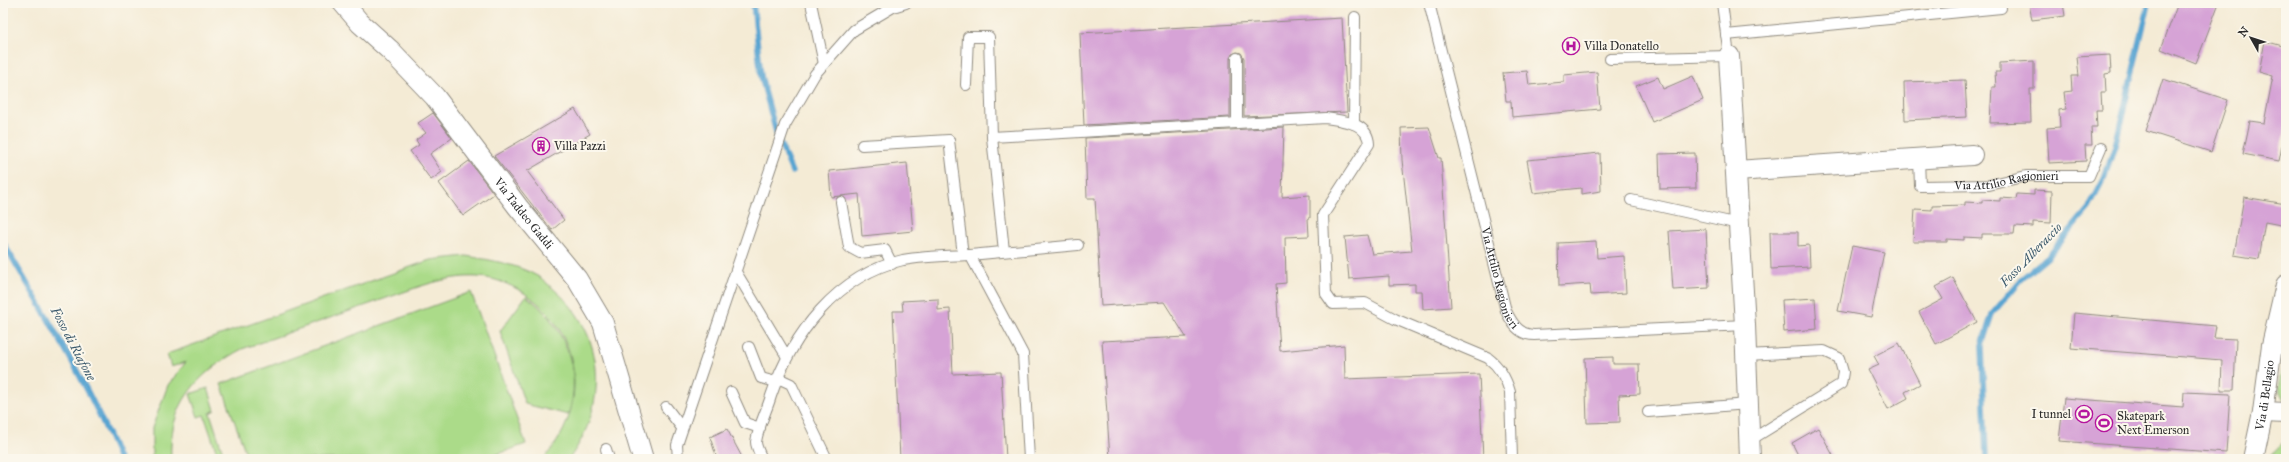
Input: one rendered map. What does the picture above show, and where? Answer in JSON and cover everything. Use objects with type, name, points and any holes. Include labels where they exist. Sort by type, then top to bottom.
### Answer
[{"type":"street","name":"Via Taddeo Gaddi","points":[[343,3],[360,24],[396,57],[435,97],[518,207],[577,279],[603,323],[643,459]]},
{"type":"street","points":[[1729,56],[1745,325],[1750,459]]},
{"type":"street","points":[[1736,171],[1972,155]]},
{"type":"street","name":"Via di Bellagio","points":[[2253,459],[2263,412],[2272,345],[2286,285]]},
{"type":"street","points":[[2263,412],[2286,413]]},
{"type":"lane","points":[[811,3],[824,64]]},
{"type":"lane","points":[[678,459],[677,445],[682,428],[785,125],[805,90],[824,64],[854,30],[887,10],[906,3]]},
{"type":"lane","name":"Via Attilio Ragionieri","points":[[1429,3],[1506,311],[1516,327],[1524,333],[1534,336],[1745,325]]},
{"type":"lane","points":[[1610,59],[1729,56],[1722,3]]},
{"type":"lane","points":[[1726,35],[2002,8]]},
{"type":"lane","points":[[1354,124],[1355,17]]},
{"type":"lane","points":[[966,85],[968,37],[989,37],[992,137],[1004,252]]},
{"type":"lane","points":[[1237,58],[1237,123]]},
{"type":"lane","points":[[992,137],[1326,118],[1354,124],[1365,130],[1369,144],[1324,215],[1326,294],[1333,304],[1365,303],[1395,319],[1488,358],[1496,363],[1507,382],[1510,392],[1512,459]]},
{"type":"lane","points":[[862,145],[949,140],[967,255],[1023,354],[1029,459]]},
{"type":"lane","name":"Via Attilio Ragionieri","points":[[1919,159],[1920,186],[1989,186],[2026,176],[2089,176],[2101,148]]},
{"type":"lane","points":[[1631,200],[1739,224]]},
{"type":"lane","points":[[841,202],[849,247],[860,253],[885,250],[892,264]]},
{"type":"lane","points":[[762,459],[756,442],[777,380],[787,357],[807,326],[820,310],[837,294],[868,274],[892,264],[914,258],[1078,245]]},
{"type":"lane","points":[[736,272],[787,357]]},
{"type":"lane","points":[[748,347],[761,378],[792,384],[827,459]]},
{"type":"lane","points":[[1746,355],[1824,351],[1839,358],[1843,372],[1841,384],[1757,436],[1749,437]]},
{"type":"lane","points":[[731,392],[745,423],[760,428]]},
{"type":"lane","points":[[1648,412],[1748,404]]},
{"type":"lane","points":[[666,407],[682,428]]},
{"type":"green space","points":[[466,256],[513,266],[539,277],[556,291],[573,309],[585,329],[593,350],[596,372],[595,394],[591,417],[582,438],[569,459],[543,459],[560,436],[571,410],[574,384],[571,358],[562,333],[546,312],[525,294],[499,281],[489,278],[468,277],[438,281],[418,287],[242,349],[226,358],[199,380],[188,393],[180,407],[174,422],[171,440],[171,459],[152,459],[152,428],[168,385],[186,362],[171,367],[167,354],[430,260]]},
{"type":"green space","points":[[471,292],[526,444],[484,459],[248,459],[221,384]]},
{"type":"green space","points":[[526,296],[539,307],[550,320],[560,334],[567,349],[573,382],[572,399],[568,415],[525,404],[500,331]]},
{"type":"green space","points":[[2286,346],[2286,404],[2278,388]]},
{"type":"green space","points":[[208,388],[215,410],[210,413],[225,459],[219,459],[204,415],[198,417],[190,394]]},
{"type":"green space","points":[[2286,440],[2286,459],[2268,459],[2268,457]]},
{"type":"building","points":[[2029,3],[2063,3],[2065,16],[2032,20]]},
{"type":"building","points":[[2178,3],[2219,3],[2196,63],[2161,49]]},
{"type":"building","points":[[1342,18],[1347,112],[1244,116],[1244,58],[1241,53],[1237,52],[1232,54],[1230,58],[1230,117],[1084,125],[1080,33]]},
{"type":"building","points":[[2265,41],[2286,47],[2286,126],[2279,161],[2243,154],[2250,121],[2264,123],[2273,76],[2259,72]]},
{"type":"building","points":[[2110,55],[2111,73],[2105,74],[2106,92],[2101,92],[2102,110],[2096,110],[2097,127],[2091,127],[2092,145],[2085,145],[2086,161],[2049,163],[2047,128],[2060,127],[2059,110],[2066,109],[2064,92],[2072,91],[2071,76],[2079,76],[2077,57]]},
{"type":"building","points":[[2034,61],[2034,89],[2030,89],[2031,122],[1990,123],[1992,87],[1996,87],[1995,72],[2000,72],[2000,63]]},
{"type":"building","points":[[1527,71],[1529,85],[1564,82],[1564,75],[1597,72],[1600,109],[1512,117],[1511,101],[1506,101],[1503,73]]},
{"type":"building","points":[[1693,76],[1703,100],[1652,122],[1636,86],[1658,77],[1663,89]]},
{"type":"building","points":[[2163,79],[2228,100],[2211,152],[2146,131]]},
{"type":"building","points":[[1965,80],[1967,117],[1905,120],[1904,82]]},
{"type":"building","name":"Villa Pazzi","points":[[575,109],[590,134],[527,171],[564,220],[552,230],[494,156]]},
{"type":"building","points":[[433,113],[452,138],[430,154],[442,172],[431,180],[410,151],[419,145],[416,140],[426,133],[418,123]]},
{"type":"building","points":[[1284,127],[1282,197],[1310,195],[1310,218],[1308,218],[1309,236],[1285,237],[1286,283],[1276,284],[1280,351],[1344,345],[1345,379],[1479,374],[1483,459],[1110,459],[1102,341],[1186,337],[1164,302],[1101,306],[1095,198],[1087,198],[1085,138]]},
{"type":"building","points":[[1429,127],[1439,158],[1441,158],[1451,307],[1423,309],[1422,291],[1415,291],[1415,284],[1389,285],[1389,276],[1349,279],[1345,237],[1367,235],[1372,254],[1412,251],[1402,160],[1401,128]]},
{"type":"building","points":[[1600,153],[1601,191],[1581,194],[1581,188],[1533,193],[1527,160]]},
{"type":"building","points":[[1695,153],[1696,188],[1660,189],[1659,154]]},
{"type":"building","points":[[469,161],[494,194],[463,216],[439,183]]},
{"type":"building","points":[[907,163],[913,231],[862,236],[859,194],[831,197],[829,171]]},
{"type":"building","points":[[2034,190],[2052,191],[2051,223],[2033,222],[2033,227],[2015,226],[2014,234],[1982,234],[1982,238],[1964,237],[1964,240],[1947,239],[1947,242],[1913,242],[1915,209],[1932,210],[1932,206],[1965,205],[1965,202],[1982,203],[1982,200],[2000,201],[2000,198],[2016,199],[2017,194],[2034,195]]},
{"type":"building","points":[[2244,197],[2286,204],[2286,226],[2265,222],[2259,259],[2234,255]]},
{"type":"building","points":[[1706,229],[1709,288],[1673,290],[1669,231]]},
{"type":"building","points":[[1770,232],[1798,232],[1798,246],[1809,245],[1810,267],[1771,269]]},
{"type":"building","points":[[1596,241],[1597,258],[1624,256],[1626,293],[1591,295],[1590,284],[1559,286],[1558,243]]},
{"type":"building","points":[[1852,246],[1884,252],[1871,317],[1838,311]]},
{"type":"building","points":[[1953,278],[1977,322],[1936,344],[1919,312],[1943,299],[1936,287]]},
{"type":"building","points":[[1815,298],[1817,329],[1784,332],[1782,300]]},
{"type":"building","points":[[938,299],[938,310],[950,309],[953,374],[1001,372],[1006,459],[942,459],[942,457],[900,459],[893,311],[903,311],[902,301]]},
{"type":"building","points":[[2074,313],[2216,326],[2214,338],[2236,339],[2234,390],[2221,390],[2222,360],[2071,348]]},
{"type":"building","points":[[1899,343],[1920,384],[1905,392],[1908,398],[1888,409],[1868,370],[1879,365],[1874,356]]},
{"type":"building","points":[[1613,357],[1613,364],[1639,364],[1640,394],[1619,395],[1620,422],[1587,423],[1585,358]]},
{"type":"building","points":[[2184,392],[2230,394],[2226,453],[2059,441],[2064,398],[2183,407]]},
{"type":"building","points":[[1818,428],[1835,459],[1800,459],[1792,443]]},
{"type":"building","points":[[727,429],[743,459],[717,459],[710,437]]},
{"type":"waterway","points":[[753,3],[761,76],[777,136],[792,172]]},
{"type":"waterway","name":"Fosso Alberaccio","points":[[1986,459],[1982,345],[1992,314],[2021,280],[2048,257],[2089,208],[2104,179],[2115,146],[2149,3]]},
{"type":"waterway","name":"Fosso di Riafone","points":[[3,242],[50,322],[94,403],[119,459]]},
{"type":"place","name":"Villa Donatello","points":[[1571,46]]},
{"type":"place","name":"Villa Pazzi","points":[[541,146]]},
{"type":"place","name":"I tunnel","points":[[2084,414]]},
{"type":"place","name":"Skatepark Next Emerson","points":[[2104,423]]}]
